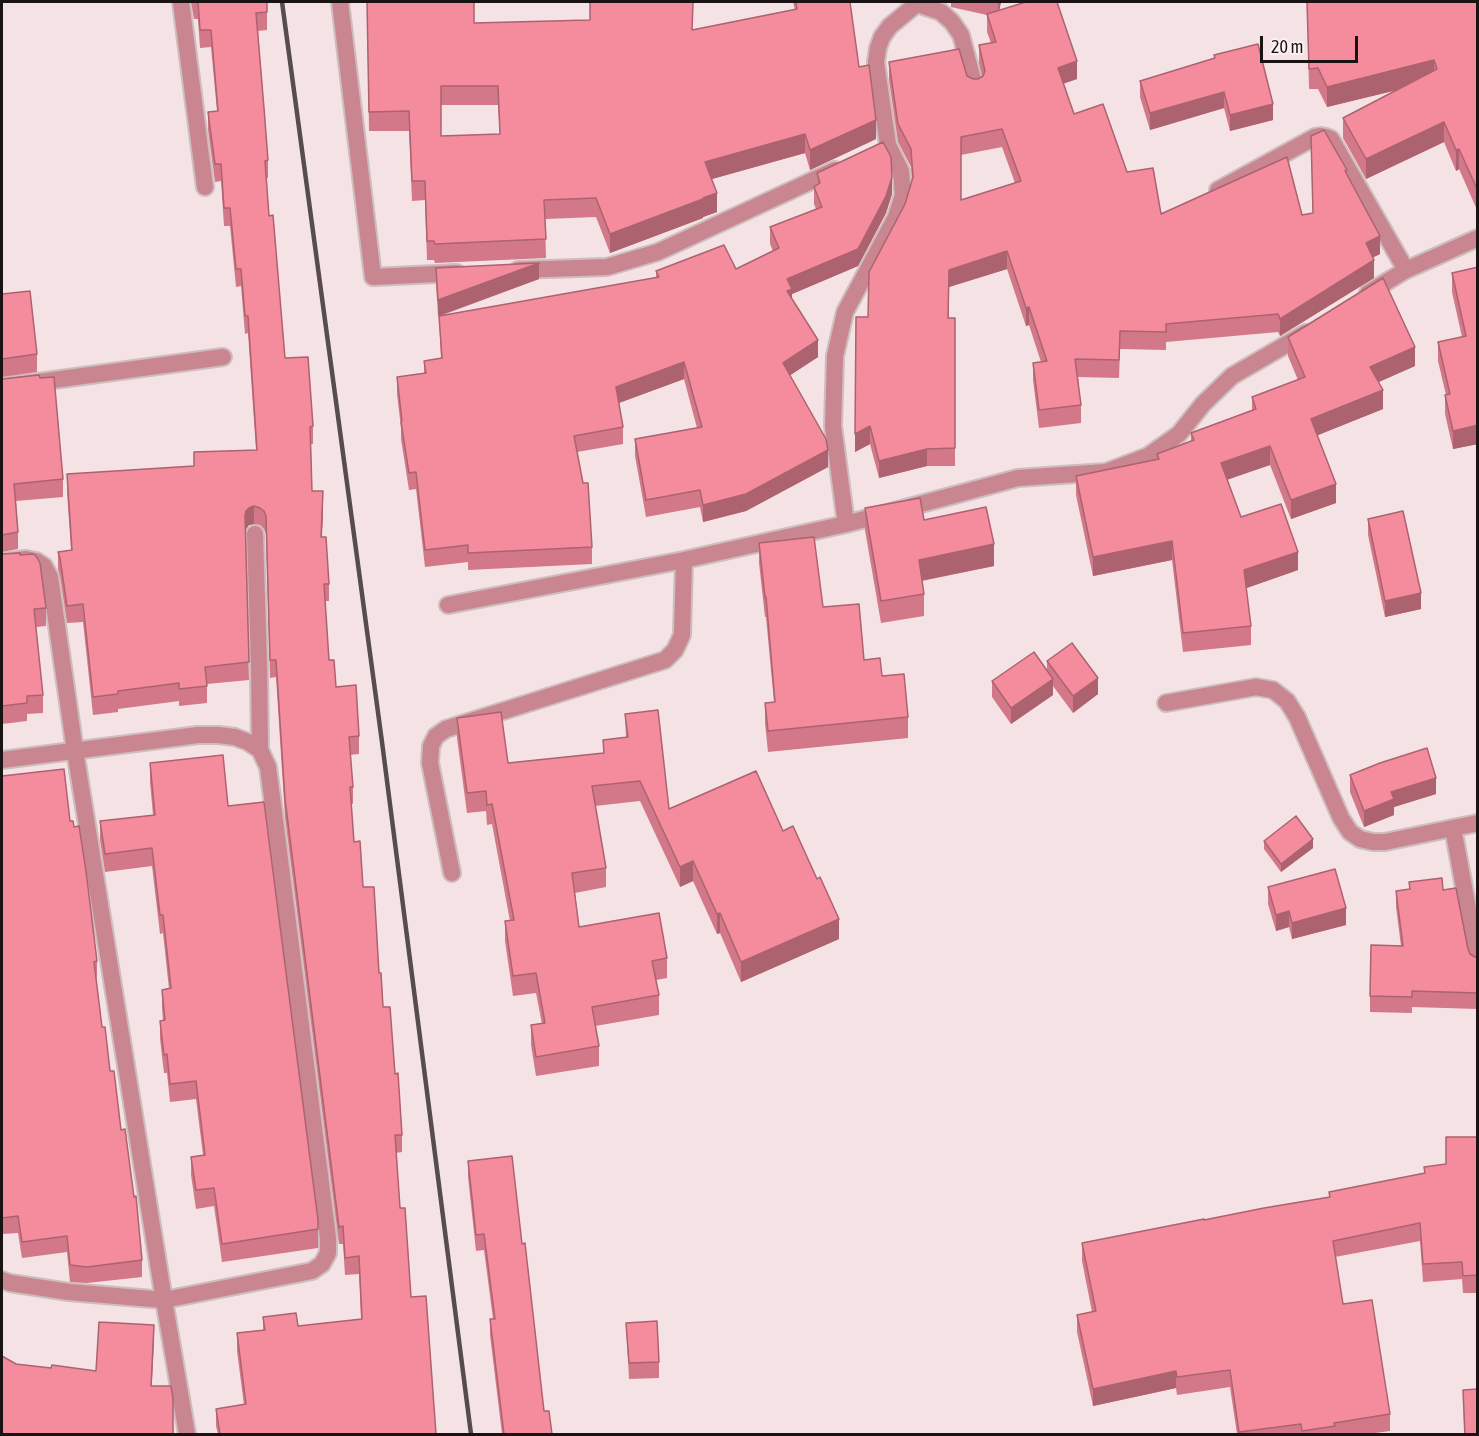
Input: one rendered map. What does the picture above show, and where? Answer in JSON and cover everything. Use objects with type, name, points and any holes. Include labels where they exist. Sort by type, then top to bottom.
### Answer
[{"type":"street","points":[[181,2],[205,187]]},
{"type":"street","points":[[340,2],[373,277],[475,272]]},
{"type":"street","points":[[846,524],[833,426],[835,356],[845,312],[896,217],[903,195],[901,171],[882,148],[876,62],[882,37],[890,26],[918,3],[941,12],[961,35],[975,87]]},
{"type":"street","points":[[1206,196],[1315,137],[1326,137],[1331,139],[1406,270]]},
{"type":"street","points":[[497,271],[607,267],[658,252],[846,165]]},
{"type":"street","points":[[1357,301],[1406,270],[1478,238]]},
{"type":"street","points":[[448,605],[684,560],[846,524],[1018,478],[1106,472],[1148,456],[1179,434],[1203,404],[1232,376],[1317,325]]},
{"type":"street","points":[[2,387],[223,357]]},
{"type":"street","points":[[2,1280],[69,1292],[164,1300],[312,1271],[322,1264],[328,1253],[327,1227],[268,767],[260,750],[255,534]]},
{"type":"street","points":[[2,562],[26,559],[36,561],[44,566],[50,578],[75,751],[187,1434]]},
{"type":"street","points":[[452,873],[430,763],[431,746],[436,736],[446,729],[665,660],[675,650],[682,635],[684,560]]},
{"type":"street","points":[[1166,703],[1256,687],[1273,690],[1287,701],[1297,717],[1341,818],[1350,832],[1359,839],[1385,842],[1478,823]]},
{"type":"street","points":[[2,760],[198,735],[235,737],[260,750]]},
{"type":"street","points":[[1453,828],[1478,963]]},
{"type":"building","points":[[198,2],[267,2],[267,12],[256,13],[268,160],[265,161],[269,216],[273,215],[285,358],[308,357],[313,426],[310,427],[312,491],[323,491],[321,537],[326,537],[329,584],[324,584],[329,660],[334,660],[336,687],[356,685],[359,736],[349,737],[354,842],[360,841],[363,887],[374,887],[383,1007],[390,1007],[395,1074],[398,1073],[402,1135],[395,1135],[400,1208],[405,1208],[411,1297],[426,1296],[436,1434],[220,1434],[216,1409],[246,1404],[237,1333],[265,1330],[263,1317],[296,1313],[298,1326],[362,1319],[359,1256],[345,1258],[343,1226],[339,1227],[285,799],[276,660],[270,660],[264,511],[254,506],[246,511],[245,516],[249,662],[205,667],[207,686],[179,689],[179,683],[118,691],[118,694],[93,697],[83,604],[67,606],[58,552],[72,550],[67,474],[194,466],[194,452],[257,450],[248,316],[245,316],[241,269],[236,269],[230,208],[224,208],[221,164],[215,164],[208,112],[218,111],[211,30],[200,30]]},
{"type":"building","points":[[367,2],[474,2],[474,23],[590,20],[590,2],[693,2],[692,30],[797,9],[796,2],[850,2],[859,67],[869,65],[876,120],[810,150],[805,134],[705,162],[717,193],[610,234],[596,198],[544,200],[546,239],[435,244],[434,241],[427,241],[425,181],[412,181],[409,111],[369,112]],"holes":[[[441,86],[498,86],[500,134],[441,136]]]},
{"type":"building","points":[[1026,2],[1057,2],[1077,61],[1058,68],[1074,114],[1103,104],[1127,172],[1153,168],[1161,214],[1287,157],[1302,215],[1313,213],[1311,136],[1324,130],[1380,236],[1366,243],[1374,260],[1280,319],[1278,314],[1166,324],[1166,332],[1120,331],[1119,360],[1075,359],[1081,405],[1039,410],[1033,363],[1047,361],[1007,251],[949,270],[948,318],[955,318],[955,448],[927,449],[879,461],[870,426],[855,434],[856,317],[868,317],[869,272],[905,204],[913,177],[911,149],[898,124],[889,62],[959,49],[967,76],[978,79],[985,71],[979,45],[996,42],[987,14]],"holes":[[[1002,129],[1021,181],[961,200],[961,137]]]},
{"type":"building","points":[[1307,2],[1478,2],[1478,191],[1444,122],[1366,159],[1343,118],[1437,69],[1434,60],[1327,87],[1318,68],[1309,69]]},
{"type":"building","points":[[1258,44],[1273,104],[1230,115],[1224,92],[1150,113],[1140,81],[1215,58],[1214,55]]},
{"type":"building","points":[[883,142],[891,157],[892,177],[886,196],[858,249],[787,279],[792,289],[787,291],[818,340],[783,363],[826,439],[828,450],[746,494],[703,505],[700,490],[646,500],[635,439],[702,427],[684,362],[616,387],[623,427],[574,436],[583,483],[588,483],[592,547],[468,553],[468,545],[425,550],[416,472],[409,473],[397,377],[426,373],[424,361],[442,358],[439,316],[659,277],[656,271],[724,245],[736,269],[779,248],[770,227],[822,207],[814,187],[820,183],[817,173]]},
{"type":"building","points":[[539,263],[438,300],[436,268]]},
{"type":"building","points":[[1478,267],[1478,425],[1453,431],[1445,395],[1450,394],[1438,342],[1466,336],[1452,273]]},
{"type":"building","points":[[1383,278],[1415,347],[1370,367],[1383,390],[1311,419],[1336,484],[1291,500],[1270,446],[1221,463],[1241,517],[1281,504],[1298,552],[1244,570],[1251,626],[1183,633],[1172,541],[1093,557],[1076,476],[1159,459],[1157,454],[1194,440],[1191,433],[1256,409],[1252,397],[1305,377],[1288,337]]},
{"type":"building","points":[[30,291],[37,354],[2,359],[2,294]]},
{"type":"building","points":[[39,375],[40,378],[54,377],[63,479],[14,484],[18,532],[2,535],[2,379]]},
{"type":"building","points":[[920,498],[924,520],[986,507],[994,544],[919,560],[924,594],[881,601],[865,508]]},
{"type":"building","points":[[1403,511],[1421,593],[1385,601],[1368,519]]},
{"type":"building","points":[[814,537],[823,607],[859,604],[864,660],[880,658],[882,676],[904,674],[908,717],[768,731],[765,703],[775,702],[759,543]]},
{"type":"building","points":[[20,553],[20,555],[33,554],[40,563],[46,608],[34,609],[43,695],[27,696],[27,703],[2,706],[2,554]]},
{"type":"building","points":[[1072,643],[1098,678],[1073,696],[1047,661]]},
{"type":"building","points":[[1034,652],[1053,679],[1011,708],[992,681]]},
{"type":"building","points":[[658,710],[669,809],[756,771],[783,831],[793,826],[817,879],[820,877],[839,919],[741,962],[720,913],[717,914],[693,861],[680,867],[640,781],[592,786],[606,868],[572,873],[579,927],[659,913],[667,958],[652,961],[659,995],[592,1007],[599,1046],[536,1057],[531,1025],[545,1023],[536,973],[513,976],[505,921],[514,920],[492,804],[487,805],[486,791],[467,793],[457,718],[501,712],[508,763],[604,753],[603,740],[628,737],[625,714]]},
{"type":"building","points":[[1427,748],[1436,778],[1391,792],[1394,799],[1364,811],[1350,775]]},
{"type":"building","points":[[223,755],[228,806],[264,802],[318,1229],[222,1244],[214,1188],[196,1190],[191,1157],[205,1155],[196,1081],[170,1084],[167,1054],[164,1055],[160,1021],[165,1020],[162,990],[171,988],[163,915],[160,915],[152,848],[105,854],[100,821],[155,815],[150,763]]},
{"type":"building","points":[[64,769],[70,821],[73,821],[74,827],[79,826],[97,961],[94,962],[102,1027],[105,1027],[110,1071],[114,1071],[121,1130],[125,1129],[134,1197],[136,1196],[142,1260],[87,1267],[70,1265],[67,1236],[22,1242],[18,1216],[2,1218],[2,776]]},
{"type":"building","points":[[1296,816],[1313,839],[1281,864],[1264,841]]},
{"type":"building","points":[[1335,869],[1346,908],[1292,923],[1289,911],[1276,915],[1268,887]]},
{"type":"building","points":[[1442,878],[1443,890],[1456,888],[1468,949],[1470,954],[1478,957],[1478,993],[1412,991],[1412,997],[1370,996],[1371,945],[1403,946],[1396,891],[1410,889],[1409,882]]},
{"type":"building","points":[[1446,1137],[1478,1137],[1478,1275],[1463,1276],[1462,1262],[1423,1264],[1420,1223],[1333,1241],[1343,1304],[1372,1300],[1390,1414],[1302,1431],[1301,1424],[1239,1432],[1230,1370],[1177,1377],[1176,1371],[1093,1389],[1077,1315],[1096,1311],[1082,1243],[1330,1197],[1329,1192],[1425,1173],[1424,1167],[1446,1164]]},
{"type":"building","points":[[512,1156],[522,1244],[525,1243],[544,1411],[549,1411],[552,1434],[504,1434],[490,1319],[495,1319],[484,1234],[476,1235],[468,1161]]},
{"type":"building","points":[[657,1321],[659,1362],[629,1363],[626,1323]]},
{"type":"building","points":[[99,1322],[154,1325],[151,1386],[171,1386],[173,1434],[2,1434],[2,1356],[16,1364],[51,1368],[52,1365],[96,1371]]},
{"type":"building","points":[[1478,1389],[1478,1434],[1465,1434],[1463,1390]]},
{"type":"railway","points":[[282,2],[382,742],[471,1434]]}]
